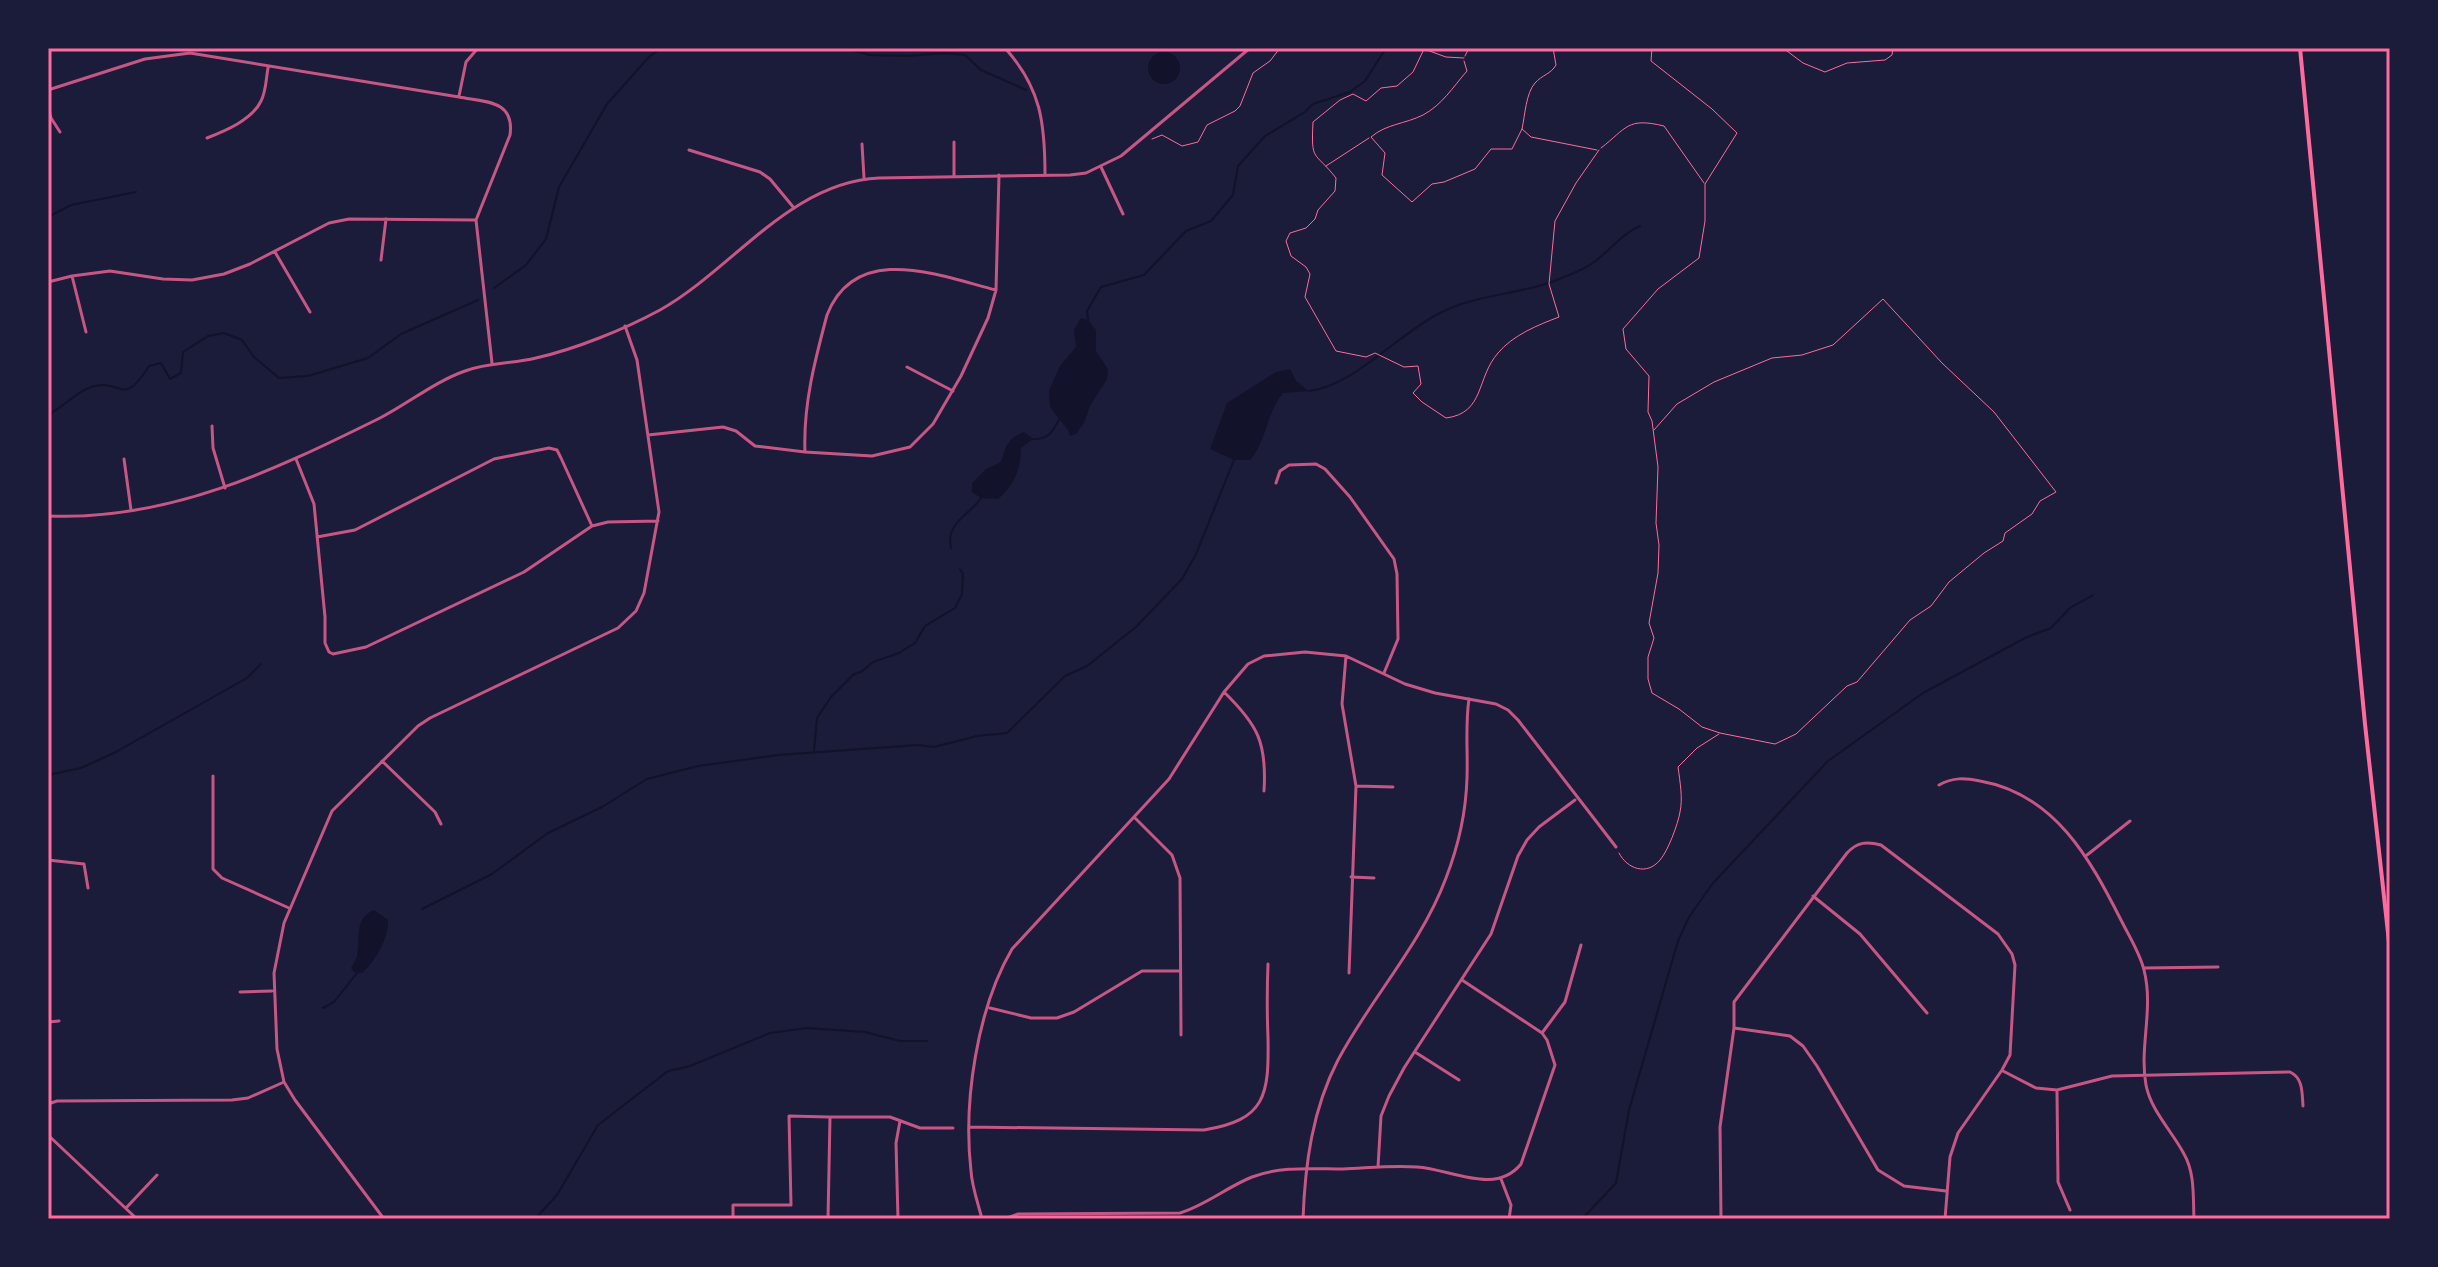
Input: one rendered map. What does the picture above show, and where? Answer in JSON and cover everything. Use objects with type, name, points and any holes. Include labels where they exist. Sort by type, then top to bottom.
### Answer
[{"type":"main road","points":[[2300,48],[2390,951]]},
{"type":"street","points":[[212,55],[213,48]]},
{"type":"street","points":[[459,97],[466,62],[478,48]]},
{"type":"street","points":[[1005,48],[1021,66],[1039,103],[1045,134],[1045,175]]},
{"type":"street","points":[[48,516],[131,511],[183,502],[225,488],[384,416],[446,379],[492,363],[538,358],[625,326],[681,297],[794,208],[820,193],[864,178],[1070,175],[1101,167],[1142,140],[1250,48]]},
{"type":"street","points":[[48,90],[157,56],[190,53],[501,106],[512,122],[510,135],[476,220],[492,363]]},
{"type":"street","points":[[207,138],[250,115],[261,101],[268,67]]},
{"type":"street","points":[[48,106],[60,132]]},
{"type":"street","points":[[954,142],[954,176]]},
{"type":"street","points":[[862,144],[864,178]]},
{"type":"street","points":[[689,150],[760,172],[770,179],[794,208]]},
{"type":"street","points":[[1101,167],[1123,214]]},
{"type":"street","points":[[648,435],[723,427],[736,431],[755,446],[805,452],[872,456],[910,447],[933,424],[953,391],[988,318],[996,290],[999,175]]},
{"type":"street","points":[[48,282],[110,271],[192,280],[224,274],[275,252],[329,223],[349,219],[476,220]]},
{"type":"street","points":[[381,260],[386,219]]},
{"type":"street","points":[[275,252],[310,312]]},
{"type":"street","points":[[805,452],[807,403],[827,315],[832,301],[855,278],[883,269],[904,268],[996,290]]},
{"type":"street","points":[[72,276],[86,332]]},
{"type":"street","points":[[384,1219],[284,1082],[277,1049],[273,991],[280,939],[289,909],[332,811],[382,761],[430,718],[618,628],[628,620],[644,593],[658,521],[658,501],[637,360],[625,326]]},
{"type":"street","points":[[907,367],[953,391]]},
{"type":"street","points":[[212,426],[213,448],[225,488]]},
{"type":"street","points":[[317,537],[355,530],[494,459],[549,448],[557,450],[592,526]]},
{"type":"street","points":[[295,457],[314,504],[325,643],[329,652],[337,654],[366,647],[524,572],[592,526],[608,522],[658,521]]},
{"type":"street","points":[[124,459],[131,511]]},
{"type":"street","points":[[1276,483],[1280,471],[1289,465],[1316,464],[1325,469],[1394,559],[1398,639],[1384,673]]},
{"type":"street","points":[[982,1219],[971,1174],[969,1096],[988,1008],[1003,964],[1012,949],[1169,779],[1224,692],[1248,664],[1264,656],[1305,652],[1346,656],[1405,684],[1496,704],[1508,710],[1616,847]]},
{"type":"street","points":[[1346,656],[1342,704],[1356,786],[1349,973]]},
{"type":"street","points":[[1224,692],[1257,730],[1265,755],[1264,791]]},
{"type":"street","points":[[1303,1219],[1305,1169],[1318,1110],[1336,1064],[1416,939],[1447,878],[1460,830],[1465,796],[1469,699]]},
{"type":"street","points":[[382,761],[435,812],[441,824]]},
{"type":"street","points":[[213,776],[213,869],[222,878],[289,909]]},
{"type":"street","points":[[1939,785],[1954,778],[1996,784],[2014,792],[2049,814],[2087,855],[2144,968],[2149,996],[2145,1074],[2149,1094],[2185,1155],[2191,1172],[2194,1219]]},
{"type":"street","points":[[1356,786],[1393,787]]},
{"type":"street","points":[[1378,1167],[1381,1116],[1389,1096],[1491,934],[1518,856],[1527,840],[1577,798]]},
{"type":"street","points":[[1135,818],[1172,855],[1180,878],[1181,1035]]},
{"type":"street","points":[[2087,855],[2130,821]]},
{"type":"street","points":[[1721,1219],[1720,1127],[1734,1028],[1734,1002],[1852,847],[1869,842],[1881,845],[1998,934],[2006,942],[2015,965],[2010,1055],[1958,1133],[1950,1157],[1945,1219]]},
{"type":"street","points":[[48,860],[84,864],[88,888]]},
{"type":"street","points":[[1351,877],[1374,878]]},
{"type":"street","points":[[1813,896],[1860,934],[1927,1013]]},
{"type":"street","points":[[1542,1033],[1565,1002],[1581,945]]},
{"type":"street","points":[[969,1127],[1204,1130],[1232,1124],[1248,1115],[1257,1105],[1268,1079],[1268,964]]},
{"type":"street","points":[[2144,968],[2218,967]]},
{"type":"street","points":[[988,1008],[1045,1020],[1057,1018],[1074,1012],[1142,971],[1180,971]]},
{"type":"street","points":[[1005,1219],[1018,1214],[1180,1213],[1252,1177],[1280,1170],[1424,1167],[1490,1181],[1501,1179],[1521,1164],[1555,1065],[1542,1033],[1462,980]]},
{"type":"street","points":[[240,992],[273,991]]},
{"type":"street","points":[[48,1022],[59,1021]]},
{"type":"street","points":[[1734,1028],[1790,1036],[1803,1046],[1817,1066],[1878,1170],[1904,1186],[1946,1191]]},
{"type":"street","points":[[1415,1052],[1459,1080]]},
{"type":"street","points":[[2002,1070],[2036,1088],[2057,1090],[2096,1078],[2145,1074],[2290,1072],[2301,1083],[2303,1106]]},
{"type":"street","points":[[48,1104],[57,1101],[232,1100],[248,1098],[284,1082]]},
{"type":"street","points":[[2057,1090],[2058,1182],[2070,1210]]},
{"type":"street","points":[[733,1219],[733,1205],[791,1205],[789,1116],[890,1117],[920,1128],[953,1128]]},
{"type":"street","points":[[828,1219],[830,1117]]},
{"type":"street","points":[[898,1219],[896,1143],[900,1121]]},
{"type":"street","points":[[48,1135],[137,1219]]},
{"type":"street","points":[[126,1208],[157,1175]]},
{"type":"street","points":[[1501,1179],[1511,1205],[1509,1219]]},
{"type":"path","points":[[1142,140],[1162,135],[1182,146],[1198,142],[1207,125],[1240,106],[1253,73],[1270,61],[1280,48]]},
{"type":"path","points":[[1324,167],[1379,130],[1426,113],[1438,104],[1467,71],[1464,58],[1469,48]]},
{"type":"path","points":[[1371,137],[1385,153],[1382,175],[1412,202],[1432,184],[1475,169],[1491,149],[1512,149],[1522,129],[1531,89],[1556,65],[1553,48]]},
{"type":"path","points":[[1652,48],[1651,61],[1737,133],[1705,184],[1705,221],[1699,258],[1658,289],[1623,329],[1626,349],[1649,376],[1648,412],[1654,430],[1658,467],[1658,573],[1649,623],[1654,638],[1648,657],[1648,679],[1652,693],[1702,727],[1720,733],[1775,744],[1796,734],[1847,686],[1857,682],[1910,620],[1931,606],[1949,582],[2003,541],[2005,533],[2032,514],[2040,501],[2056,492],[1994,412],[1942,363],[1883,299],[1833,345],[1802,355],[1772,358],[1714,382],[1677,404],[1654,430]]},
{"type":"path","points":[[1783,48],[1803,63],[1825,72],[1847,63],[1885,60],[1892,55],[1893,48]]},
{"type":"path","points":[[1464,58],[1446,57],[1424,49],[1413,72],[1397,86],[1381,88],[1366,101],[1353,94],[1324,111],[1313,122],[1315,157],[1336,178],[1335,191],[1318,210],[1315,219],[1306,228],[1290,233],[1286,241],[1291,256],[1310,274],[1305,297],[1336,351],[1366,357],[1378,355],[1404,367],[1418,366],[1421,384],[1413,393],[1446,418],[1460,416],[1474,404],[1484,375],[1498,352],[1517,337],[1559,317],[1549,284],[1555,221],[1599,150],[1627,124],[1649,122],[1664,126],[1705,184]]},
{"type":"path","points":[[1522,129],[1531,137],[1599,150]]},
{"type":"path","points":[[1616,847],[1626,864],[1638,870],[1652,867],[1659,861],[1681,811],[1678,767],[1697,748],[1720,733]]},
{"type":"shaded area","points":[[1164,52],[1175,57],[1180,68],[1175,79],[1164,84],[1153,79],[1148,68],[1153,57]]},
{"type":"shaded area","points":[[1081,318],[1088,320],[1096,330],[1096,351],[1108,369],[1107,379],[1090,406],[1084,423],[1076,434],[1070,436],[1050,407],[1049,391],[1060,366],[1076,347],[1074,330]]},
{"type":"shaded area","points":[[1290,369],[1296,381],[1309,391],[1283,393],[1250,460],[1234,460],[1210,449],[1227,403],[1276,372]]},
{"type":"shaded area","points":[[1024,432],[1033,439],[1021,448],[1016,476],[1004,494],[998,499],[981,498],[972,492],[972,483],[986,469],[1001,462],[1008,443]]},
{"type":"shaded area","points":[[374,910],[388,920],[386,934],[367,968],[362,973],[354,972],[351,968],[357,956],[360,924]]},
{"type":"waterway","points":[[494,288],[526,265],[546,239],[559,187],[607,104],[661,48]]},
{"type":"waterway","points":[[844,48],[870,55],[965,55],[981,70],[1026,90]]},
{"type":"waterway","points":[[1088,320],[1087,311],[1101,287],[1144,275],[1186,231],[1211,221],[1233,195],[1238,166],[1265,136],[1313,104],[1350,92],[1365,81],[1386,48]]},
{"type":"waterway","points":[[48,217],[71,205],[136,192]]},
{"type":"waterway","points":[[1309,391],[1343,380],[1424,322],[1455,306],[1549,283],[1581,270],[1640,226]]},
{"type":"waterway","points":[[48,415],[91,387],[102,385],[127,389],[140,379],[149,366],[161,363],[170,379],[181,373],[183,352],[208,336],[224,333],[242,340],[254,357],[279,378],[308,376],[368,358],[401,334],[478,300]]},
{"type":"waterway","points":[[1033,439],[1047,436],[1060,418]]},
{"type":"waterway","points":[[422,909],[492,874],[548,833],[602,807],[647,779],[698,766],[778,755],[918,745],[934,747],[977,736],[1007,733],[1065,676],[1087,666],[1136,627],[1182,579],[1196,554],[1234,460]]},
{"type":"waterway","points":[[951,548],[950,539],[955,526],[981,498]]},
{"type":"waterway","points":[[814,751],[817,718],[831,697],[854,674],[915,643],[925,626],[955,608],[962,594],[963,574],[960,569]]},
{"type":"waterway","points":[[1582,1219],[1616,1183],[1629,1110],[1678,941],[1689,917],[1713,883],[1828,761],[1923,693],[2027,637],[2051,628],[2070,608],[2093,595]]},
{"type":"waterway","points":[[48,775],[81,768],[114,753],[247,678],[261,664]]},
{"type":"waterway","points":[[323,1008],[334,1002],[357,973]]},
{"type":"waterway","points":[[535,1219],[557,1195],[598,1125],[668,1071],[690,1066],[770,1033],[807,1028],[865,1032],[900,1041],[927,1041]]}]
